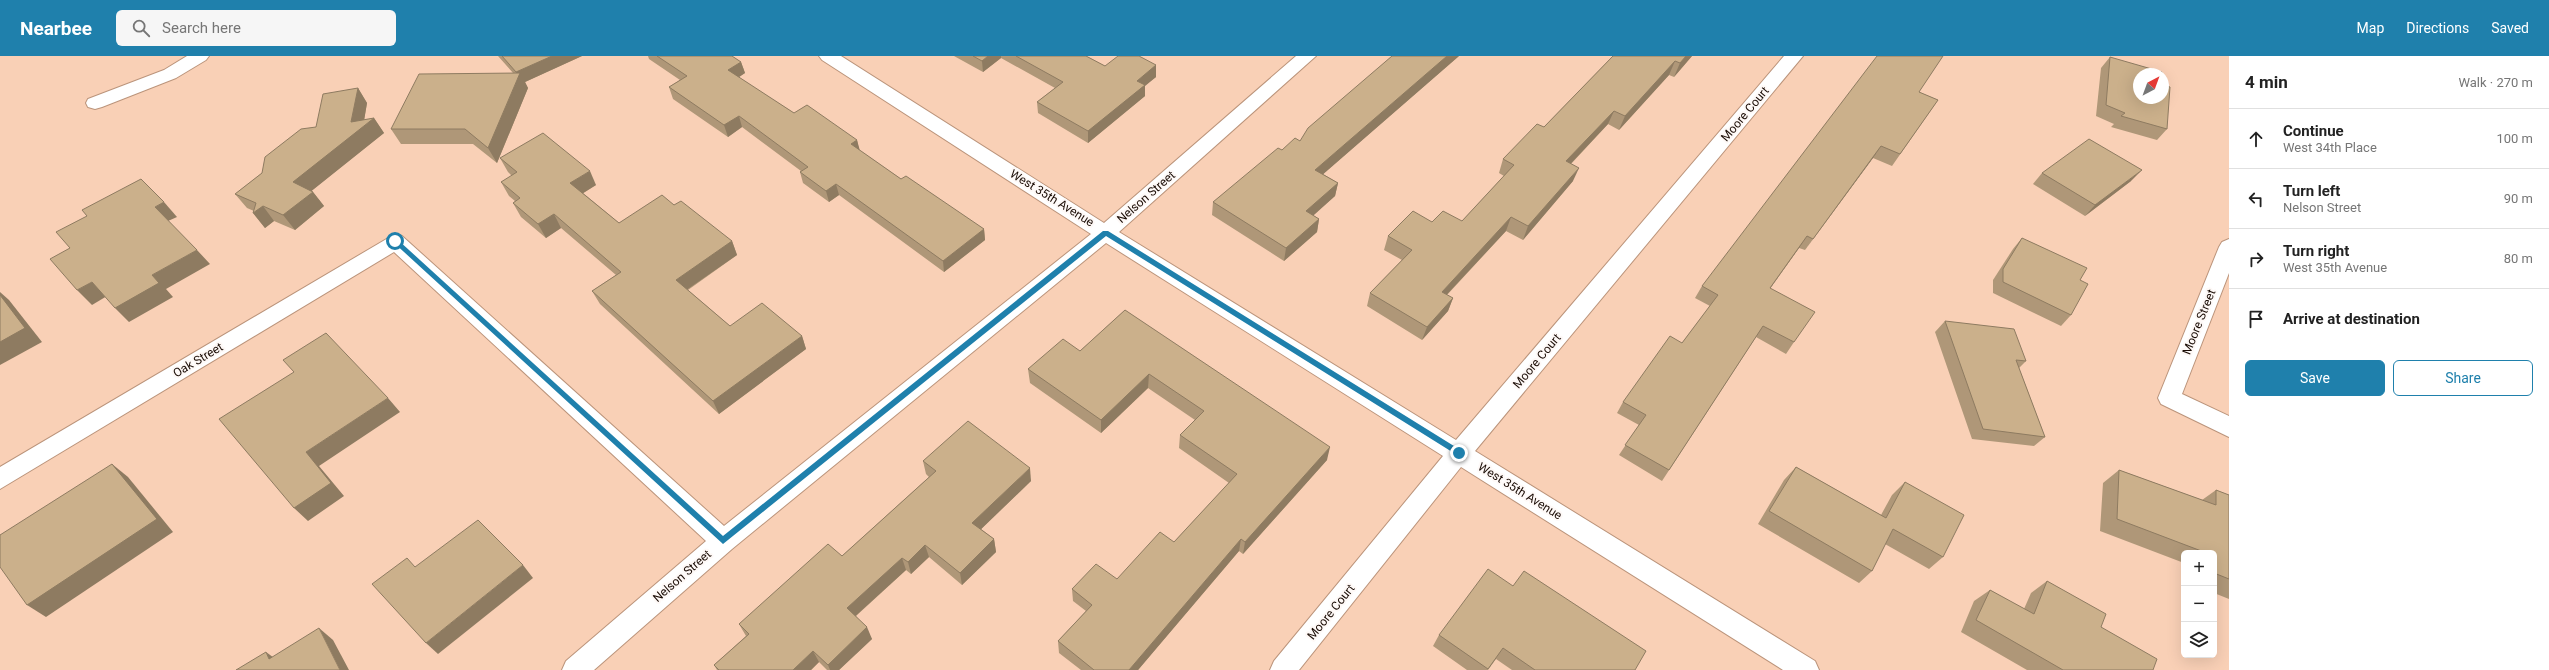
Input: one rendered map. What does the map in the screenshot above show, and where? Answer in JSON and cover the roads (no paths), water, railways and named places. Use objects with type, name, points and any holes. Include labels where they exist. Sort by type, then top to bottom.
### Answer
[{"type":"street","points":[[94,104],[170,74],[200,56]]},
{"type":"street","name":"West 35th Avenue","points":[[828,56],[1105,232],[1806,670]]},
{"type":"street","name":"Nelson Street","points":[[576,670],[723,541],[1105,232],[1307,56]]},
{"type":"street","name":"Moore Court","points":[[1284,670],[1459,453],[1794,56]]},
{"type":"street","name":"Oak Street","points":[[0,479],[395,241],[723,541]]},
{"type":"street","name":"Moore Street","points":[[2229,246],[2169,398],[2229,427]]}]
